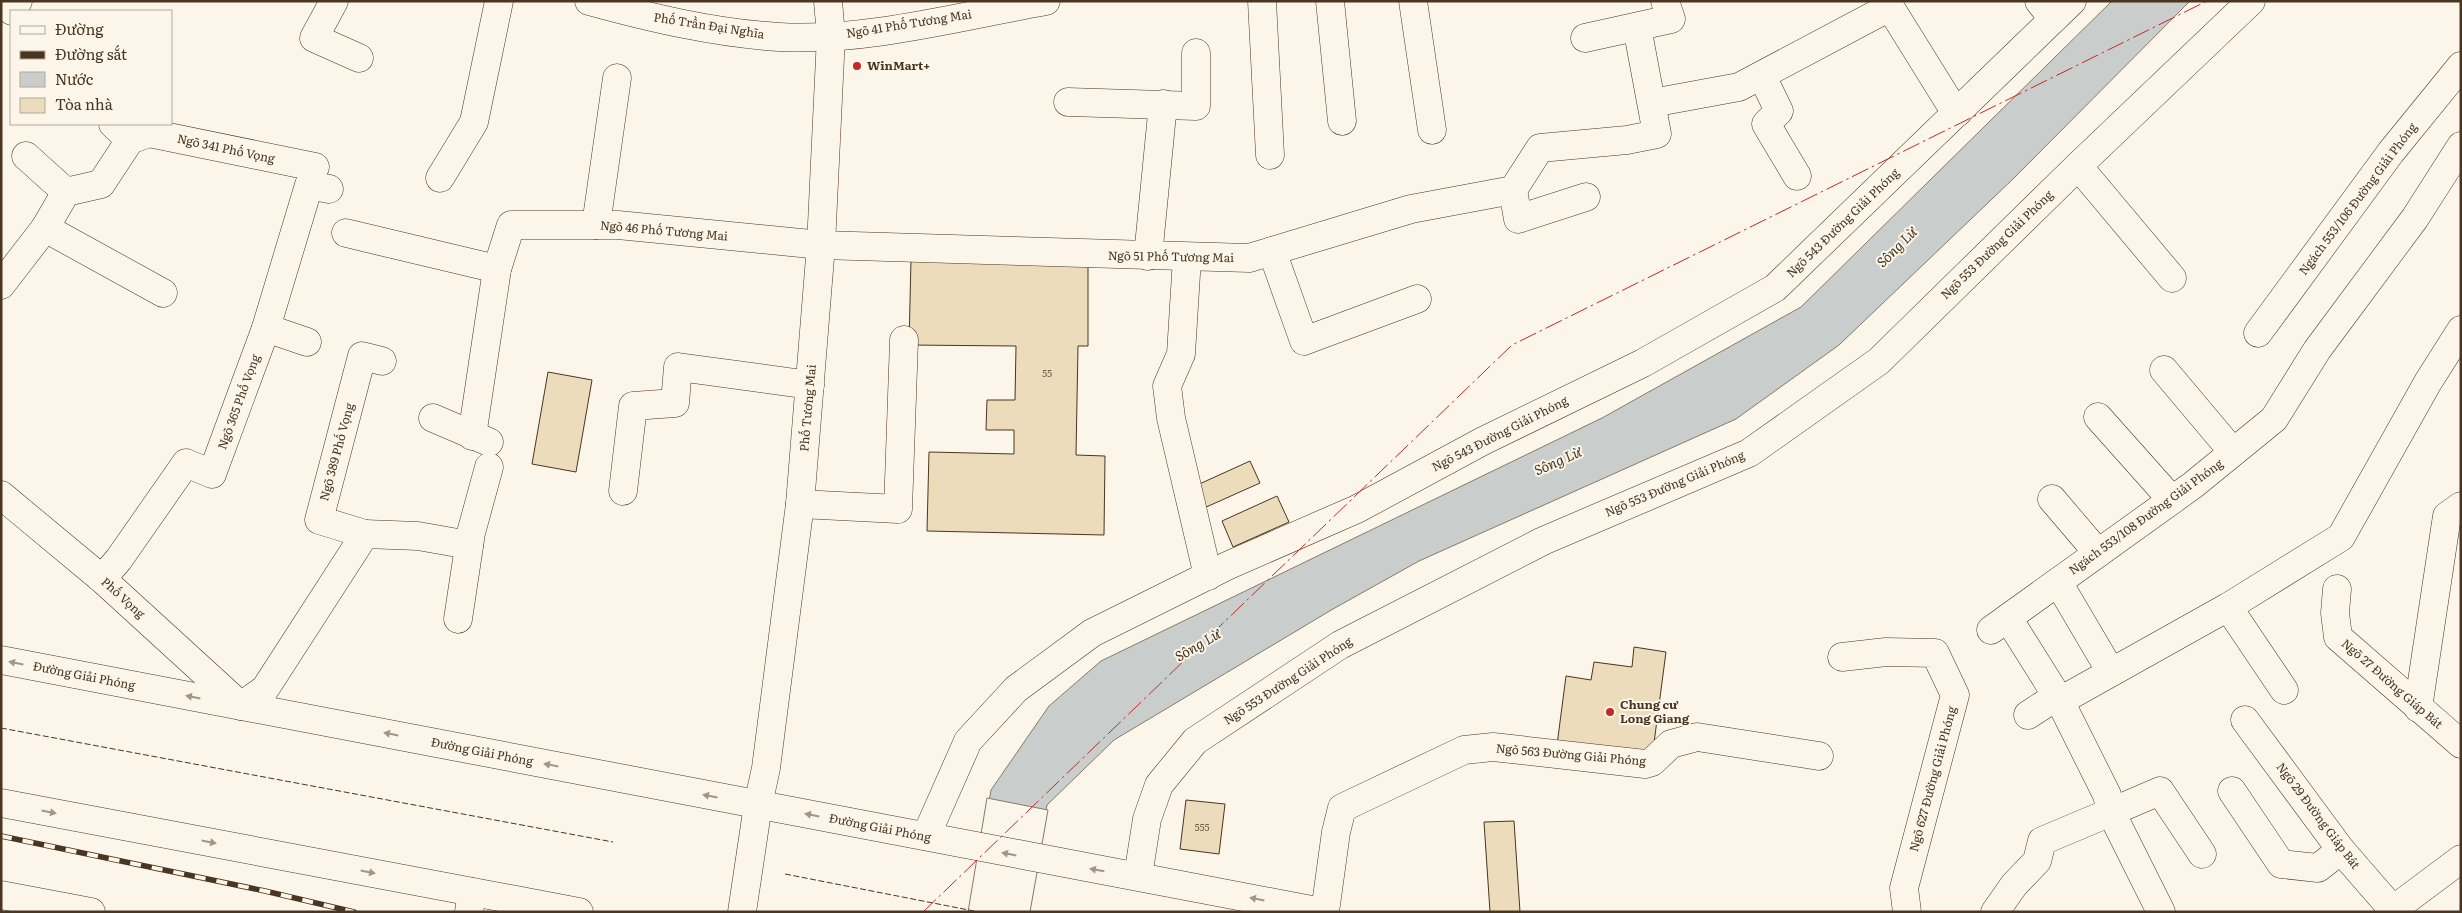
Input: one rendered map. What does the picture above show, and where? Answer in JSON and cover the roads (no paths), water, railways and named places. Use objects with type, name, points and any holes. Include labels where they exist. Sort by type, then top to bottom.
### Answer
[{"type":"street","points":[[334,1],[314,38],[359,58]]},
{"type":"street","points":[[440,178],[474,122],[499,1]]},
{"type":"street","name":"Phố Trần Đại Nghĩa","points":[[589,1],[674,22],[780,37],[831,36]]},
{"type":"street","name":"Ngõ 41 Phố Tương Mai","points":[[831,36],[879,31],[1046,1]]},
{"type":"street","points":[[1262,1],[1270,155]]},
{"type":"street","points":[[1330,1],[1342,121]]},
{"type":"street","points":[[1413,1],[1432,130]]},
{"type":"street","points":[[1585,38],[1671,20],[1665,1]]},
{"type":"street","name":"Ngõ 553 Đường Giải Phóng","points":[[1138,876],[1146,820],[1159,785],[1195,741],[1340,645],[1543,541],[1749,453],[1879,361],[2078,166],[2251,1]]},
{"type":"street","name":"Phố Tương Mai","points":[[742,912],[758,805],[766,768],[800,504],[821,245],[831,36],[828,5]]},
{"type":"street","points":[[1652,103],[1739,87],[1890,7],[1949,102],[1958,112]]},
{"type":"street","name":"Ngõ 543 Đường Giải Phóng","points":[[926,836],[968,742],[1016,689],[1092,633],[1208,576],[1357,509],[1483,441],[1643,363],[1775,288],[1958,112],[2055,7]]},
{"type":"street","points":[[1586,197],[1518,219],[1513,190],[1529,168],[1540,148],[1626,140],[1657,134],[1637,27]]},
{"type":"street","points":[[1068,102],[1196,106],[1196,53]]},
{"type":"street","name":"Ngách 553/106 Đường Giải Phóng","points":[[2258,333],[2391,152],[2461,66]]},
{"type":"street","points":[[1762,76],[1779,111],[1766,124],[1797,176]]},
{"type":"street","points":[[596,225],[618,78]]},
{"type":"street","points":[[1148,256],[1163,104]]},
{"type":"street","name":"Ngõ 341 Phố Vọng","points":[[66,192],[101,184],[121,132],[149,133],[322,178]]},
{"type":"street","name":"Ngách 553/108 Đường Giải Phóng","points":[[2058,699],[1999,624],[2172,500],[2274,419],[2317,350],[2415,218],[2461,146]]},
{"type":"street","points":[[1,285],[45,228],[66,192],[26,156]]},
{"type":"street","points":[[2078,166],[2172,278]]},
{"type":"street","name":"Ngõ 365 Phố Vọng","points":[[102,579],[119,559],[186,463],[212,474],[266,328],[309,185],[322,178]]},
{"type":"street","name":"Ngõ 51 Phố Tương Mai","points":[[821,245],[1188,258],[1249,258],[1411,209],[1513,190]]},
{"type":"street","name":"Ngõ 46 Phố Tương Mai","points":[[483,448],[497,269],[511,225],[618,225],[821,245]]},
{"type":"street","points":[[45,228],[163,293]]},
{"type":"street","points":[[346,233],[497,269]]},
{"type":"street","points":[[1272,251],[1304,341],[1417,299]]},
{"type":"street","points":[[1188,258],[1181,354],[1167,386],[1171,418],[1208,576]]},
{"type":"street","points":[[266,328],[307,342]]},
{"type":"street","points":[[2028,715],[2111,672],[2228,606],[2341,537],[2428,382],[2461,330]]},
{"type":"street","points":[[800,504],[898,509],[904,340]]},
{"type":"street","name":"Ngõ 389 Phố Vọng","points":[[382,361],[362,356],[319,520],[365,534],[418,536],[468,545]]},
{"type":"street","points":[[623,491],[633,406],[675,403],[678,367],[810,385]]},
{"type":"street","points":[[2164,370],[2233,452]]},
{"type":"street","points":[[2098,417],[2172,500]]},
{"type":"street","points":[[434,418],[483,448],[458,619]]},
{"type":"street","name":"Phố Vọng","points":[[1,496],[102,579],[241,706]]},
{"type":"street","points":[[2052,499],[2098,553]]},
{"type":"street","points":[[2418,708],[2447,516],[2461,506]]},
{"type":"street","points":[[241,706],[265,688],[365,534]]},
{"type":"street","points":[[2058,582],[2111,672]]},
{"type":"street","name":"Ngõ 27 Đường Giáp Bát","points":[[2337,589],[2335,613],[2338,637],[2461,744]]},
{"type":"street","points":[[2228,606],[2284,690]]},
{"type":"street","name":"Ngõ 627 Đường Giải Phóng","points":[[1842,657],[1886,652],[1935,653],[1955,695],[1904,888],[1906,912]]},
{"type":"street","name":"Đường Giải Phóng","points":[[1,660],[926,836],[962,845],[1138,876]]},
{"type":"street","points":[[2058,699],[2107,795],[2112,812],[2161,912]]},
{"type":"street","name":"Ngõ 29 Đường Giáp Bát","points":[[2245,720],[2341,850],[2391,911]]},
{"type":"street","name":"Ngõ 563 Đường Giải Phóng","points":[[1323,912],[1336,832],[1342,808],[1464,750],[1493,747],[1645,764],[1652,762],[1671,744],[1697,737],[1819,756]]},
{"type":"street","points":[[1995,912],[2014,885],[2038,861],[2042,841],[2160,791],[2202,854]]},
{"type":"street","points":[[2232,791],[2281,864],[2318,868],[2341,850]]},
{"type":"street","points":[[1,802],[471,902],[579,912]]},
{"type":"street","points":[[2391,911],[2420,902],[2461,859]]},
{"type":"street","points":[[1138,876],[1323,912]]},
{"type":"street","points":[[1,895],[91,912]]},
{"type":"water","name":"Sông Lừ","points":[[2112,1],[2190,1],[2014,178],[1839,345],[1736,419],[1419,561],[1333,609],[1114,740],[1047,805],[1027,912],[970,912],[991,790],[1049,706],[1101,661],[1602,418],[1801,307]]},
{"type":"railway","points":[[1,836],[265,891],[354,912]]},
{"type":"place","name":"WinMart+","points":[[857,66]]},
{"type":"place","name":"Chung cư Long Giang","points":[[1610,712]]}]
